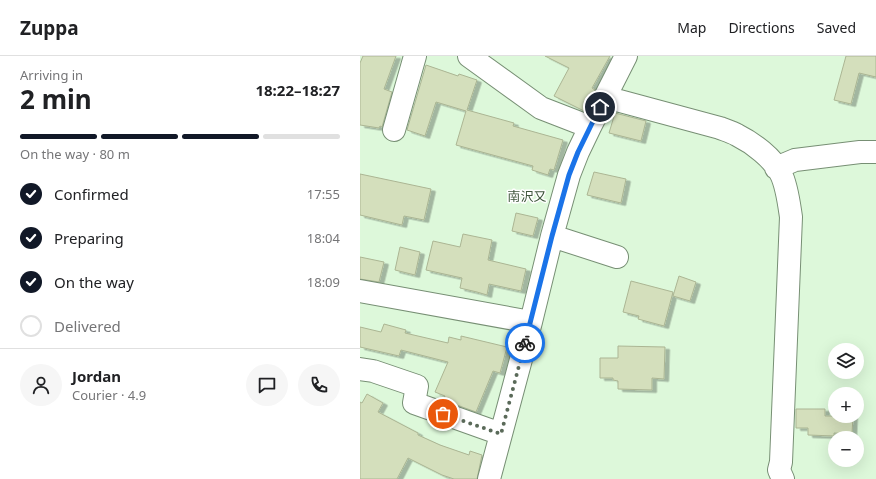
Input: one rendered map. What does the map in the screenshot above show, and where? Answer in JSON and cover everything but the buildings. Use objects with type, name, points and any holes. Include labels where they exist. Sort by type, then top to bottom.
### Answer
[{"type":"street","points":[[394,130],[415,56]]},
{"type":"street","points":[[469,56],[541,108],[590,127]]},
{"type":"street","points":[[489,479],[569,175],[578,152],[626,56]]},
{"type":"street","points":[[605,98],[720,128],[737,135],[758,148],[772,162],[781,175],[788,198],[791,217],[781,462],[779,470],[783,479]]},
{"type":"street","points":[[776,168],[795,160],[860,152],[876,152]]},
{"type":"street","points":[[552,236],[617,257]]},
{"type":"street","points":[[360,291],[531,322]]},
{"type":"street","points":[[360,369],[373,371],[417,386],[414,403],[501,434]]},
{"type":"way so far","points":[[443,414],[501,434],[525,343]]},
{"type":"district","name":"南沢又","points":[[527,196]]},
{"type":"route","points":[[525,343],[569,175],[578,152],[600,107]]}]
